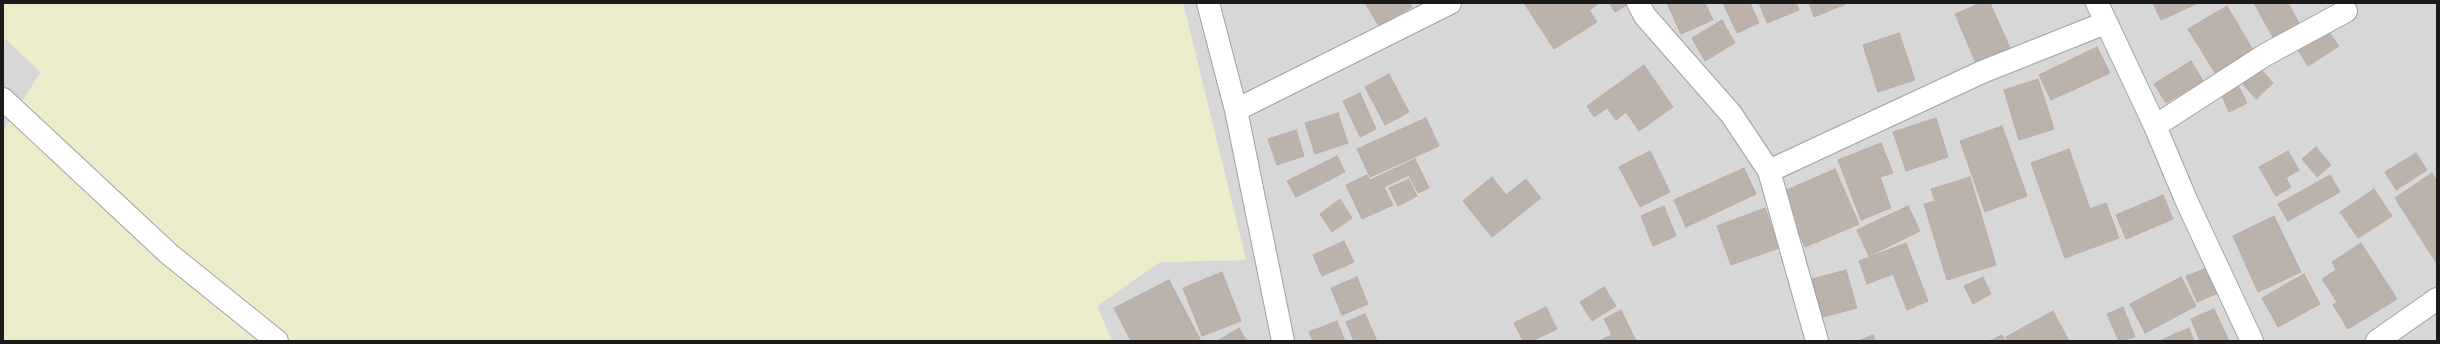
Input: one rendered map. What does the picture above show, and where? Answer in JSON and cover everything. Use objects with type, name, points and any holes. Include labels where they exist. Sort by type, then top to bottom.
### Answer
[{"type":"street","points":[[1208,3],[1236,110],[1283,341]]},
{"type":"street","points":[[1236,110],[1450,3]]},
{"type":"street","points":[[1638,3],[1645,16],[1731,114],[1769,171],[1817,341]]},
{"type":"street","points":[[2097,3],[2105,23],[2155,126],[2187,202],[2252,341]]},
{"type":"street","points":[[2155,126],[2264,55],[2346,11]]},
{"type":"street","points":[[1769,171],[1982,72],[2105,23]]},
{"type":"street","points":[[3,99],[169,254],[277,341]]},
{"type":"street","points":[[2377,341],[2437,299]]},
{"type":"shaded area","points":[[1183,3],[2437,3],[2437,341],[1112,341],[1097,306],[1160,262],[1246,260]]},
{"type":"shaded area","points":[[3,37],[41,72],[3,131]]},
{"type":"green space","points":[[3,3],[1183,3],[1246,260],[1160,262],[1097,306],[1112,341],[3,341],[3,131],[41,72],[3,37]]},
{"type":"building","points":[[1365,3],[1410,3],[1412,7],[1379,26]]},
{"type":"building","points":[[1524,3],[1599,3],[1589,10],[1597,22],[1554,49]]},
{"type":"building","points":[[1609,3],[1628,3],[1628,4],[1615,12]]},
{"type":"building","points":[[1667,3],[1705,3],[1713,20],[1681,34]]},
{"type":"building","points":[[1723,3],[1750,3],[1759,23],[1737,33]]},
{"type":"building","points":[[1759,3],[1796,3],[1799,10],[1767,23]]},
{"type":"building","points":[[1809,3],[1848,3],[1814,17]]},
{"type":"building","points":[[1981,3],[1990,3],[2010,48],[1976,63],[1955,14]]},
{"type":"building","points":[[2153,3],[2198,3],[2161,20]]},
{"type":"building","points":[[2254,3],[2288,3],[2300,25],[2274,39]]},
{"type":"building","points":[[2227,6],[2253,50],[2215,73],[2188,29]]},
{"type":"building","points":[[1722,20],[1735,43],[1705,61],[1692,38]]},
{"type":"building","points":[[2328,31],[2339,46],[2308,66],[2298,50]]},
{"type":"building","points":[[1899,33],[1915,80],[1878,92],[1863,45]]},
{"type":"building","points":[[2097,47],[2110,73],[2051,100],[2039,75]]},
{"type":"building","points":[[2191,61],[2203,81],[2166,103],[2154,84]]},
{"type":"building","points":[[1644,65],[1673,107],[1639,131],[1626,112],[1616,120],[1607,108],[1594,117],[1587,106]]},
{"type":"building","points":[[2258,66],[2273,83],[2256,99],[2241,82]]},
{"type":"building","points":[[1389,74],[1409,112],[1385,125],[1365,87]]},
{"type":"building","points":[[2038,79],[2054,129],[2019,140],[2004,90]]},
{"type":"building","points":[[2237,83],[2247,103],[2229,112],[2220,91]]},
{"type":"building","points":[[1360,93],[1376,129],[1360,137],[1343,101]]},
{"type":"building","points":[[1338,113],[1348,143],[1315,154],[1305,123]]},
{"type":"building","points":[[1426,118],[1439,146],[1370,177],[1357,149]]},
{"type":"building","points":[[1936,118],[1948,157],[1906,171],[1893,132]]},
{"type":"building","points":[[2002,126],[2027,196],[1985,212],[1960,141]]},
{"type":"building","points":[[1296,130],[1304,156],[1277,165],[1268,139]]},
{"type":"building","points":[[1881,143],[1893,173],[1880,177],[1891,208],[1861,220],[1838,160]]},
{"type":"building","points":[[2316,147],[2331,165],[2317,177],[2302,159]]},
{"type":"building","points":[[2069,149],[2090,209],[2106,203],[2119,238],[2065,258],[2031,163]]},
{"type":"building","points":[[1650,151],[1670,192],[1640,207],[1619,167]]},
{"type":"building","points":[[2288,151],[2299,170],[2286,178],[2291,187],[2276,196],[2259,167]]},
{"type":"building","points":[[2416,153],[2427,170],[2396,190],[2385,172]]},
{"type":"building","points":[[1337,156],[1345,172],[1296,197],[1287,181]]},
{"type":"building","points":[[1415,159],[1429,188],[1418,193],[1409,175],[1384,187],[1393,205],[1362,219],[1346,185],[1367,175],[1370,180]]},
{"type":"building","points":[[1744,168],[1756,194],[1686,227],[1674,200]]},
{"type":"building","points":[[1835,169],[1859,224],[1805,247],[1782,192]]},
{"type":"building","points":[[2432,173],[2437,181],[2437,264],[2395,198]]},
{"type":"building","points":[[2330,175],[2340,192],[2288,221],[2278,204]]},
{"type":"building","points":[[1492,177],[1506,195],[1526,179],[1541,198],[1492,237],[1463,201]]},
{"type":"building","points":[[1970,177],[1996,265],[1947,280],[1924,204],[1935,201],[1931,189]]},
{"type":"building","points":[[1409,179],[1417,196],[1398,206],[1389,188]]},
{"type":"building","points":[[2374,189],[2392,216],[2358,238],[2340,212]]},
{"type":"building","points":[[2163,195],[2173,219],[2126,239],[2116,215]]},
{"type":"building","points":[[1340,199],[1352,218],[1332,232],[1320,214]]},
{"type":"building","points":[[1664,206],[1676,236],[1653,246],[1641,216]]},
{"type":"building","points":[[1908,206],[1920,231],[1869,256],[1857,230]]},
{"type":"building","points":[[1765,208],[1779,248],[1731,265],[1717,226]]},
{"type":"building","points":[[2274,216],[2301,272],[2258,292],[2233,236]]},
{"type":"building","points":[[1344,241],[1354,262],[1322,276],[1313,255]]},
{"type":"building","points":[[1906,243],[1928,301],[1907,310],[1893,274],[1867,284],[1859,261]]},
{"type":"building","points":[[2361,243],[2397,299],[2348,329],[2333,305],[2337,302],[2322,279],[2336,270],[2332,262]]},
{"type":"building","points":[[2207,268],[2218,293],[2197,302],[2186,276]]},
{"type":"building","points":[[1846,270],[1857,308],[1823,317],[1812,279]]},
{"type":"building","points":[[1222,272],[1241,321],[1202,336],[1183,288]]},
{"type":"building","points":[[2304,274],[2320,304],[2278,327],[2262,298]]},
{"type":"building","points":[[1357,277],[1368,304],[1342,315],[1331,288]]},
{"type":"building","points":[[1983,277],[1991,294],[1973,304],[1964,286]]},
{"type":"building","points":[[2181,277],[2196,306],[2145,333],[2130,304]]},
{"type":"building","points":[[1169,280],[1201,341],[1131,341],[1114,308]]},
{"type":"building","points":[[1604,287],[1616,306],[1592,321],[1580,302]]},
{"type":"building","points":[[1546,307],[1557,329],[1532,341],[1523,341],[1514,323]]},
{"type":"building","points":[[2123,307],[2135,337],[2119,341],[2107,314]]},
{"type":"building","points":[[2214,309],[2229,341],[2200,341],[2191,319]]},
{"type":"building","points":[[1621,310],[1636,341],[1598,341],[1612,335],[1604,319]]},
{"type":"building","points":[[2053,311],[2069,341],[2008,341],[2006,337]]},
{"type":"building","points":[[1365,314],[1377,341],[1354,341],[1346,322]]},
{"type":"building","points":[[1337,321],[1345,341],[1313,341],[1309,332]]},
{"type":"building","points":[[1239,328],[1247,341],[1217,341]]},
{"type":"building","points":[[2189,328],[2194,341],[2159,341]]},
{"type":"building","points":[[1873,335],[1875,341],[1858,341]]},
{"type":"building","points":[[2002,335],[2005,341],[1989,341]]}]
